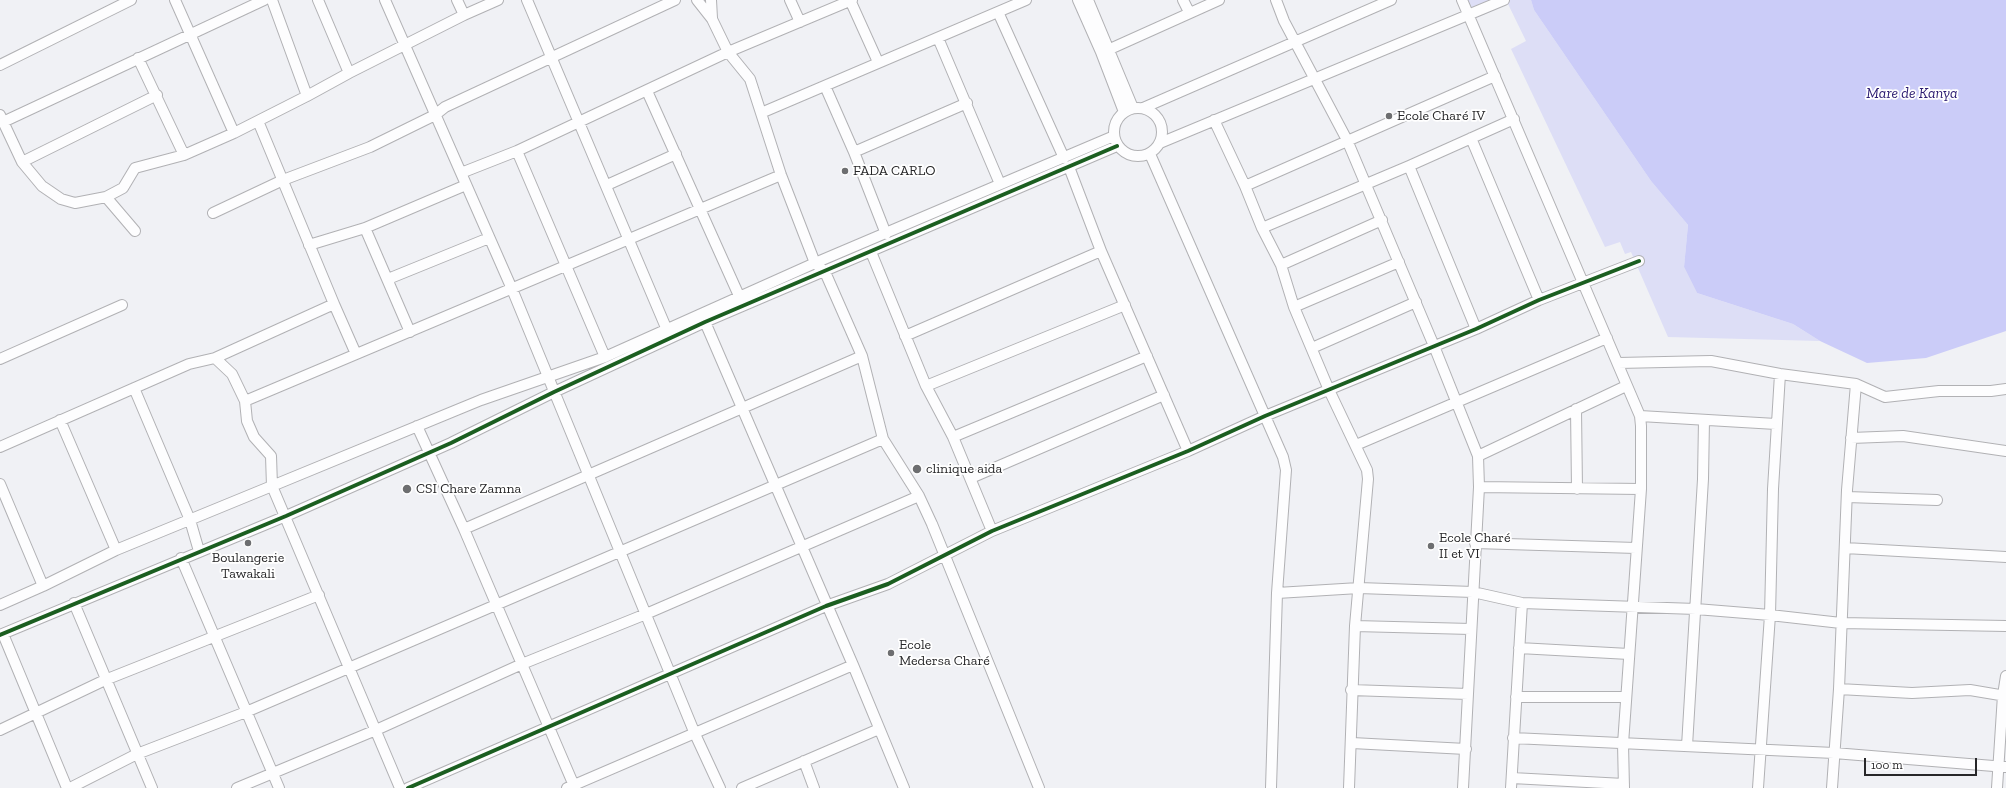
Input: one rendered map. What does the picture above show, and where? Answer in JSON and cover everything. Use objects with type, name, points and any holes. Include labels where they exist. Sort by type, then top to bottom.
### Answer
[{"type":"street","points":[[0,65],[130,0]]},
{"type":"street","points":[[175,0],[191,33],[234,133]]},
{"type":"street","points":[[264,0],[1,119],[22,162],[42,186],[61,199],[75,203],[106,197],[123,188],[135,168],[184,155],[234,133],[404,45],[498,0]]},
{"type":"street","points":[[272,0],[307,96]]},
{"type":"street","points":[[318,0],[349,73]]},
{"type":"street","points":[[385,0],[549,376],[587,476],[672,674],[695,734],[720,788]]},
{"type":"street","points":[[457,0],[464,15]]},
{"type":"street","points":[[527,0],[578,122],[607,185],[667,330]]},
{"type":"street","points":[[213,212],[283,180],[370,147],[434,115],[445,107],[675,0]]},
{"type":"street","points":[[697,0],[712,19],[728,52],[750,79],[781,175],[815,263],[824,272],[862,356],[883,439],[919,496],[1039,788]]},
{"type":"street","points":[[712,0],[712,19]]},
{"type":"street","points":[[790,0],[800,22]]},
{"type":"street","points":[[461,173],[517,151],[728,52],[851,0],[878,62]]},
{"type":"street","points":[[761,113],[1026,0]]},
{"type":"street","points":[[1078,0],[1101,52],[1133,110]]},
{"type":"street","points":[[1088,0],[1110,49],[1133,110]]},
{"type":"street","points":[[1184,0],[1188,12]]},
{"type":"street","points":[[1110,49],[1188,12],[1219,0]]},
{"type":"street","points":[[1276,0],[1347,140],[1416,302],[1478,456],[1479,487],[1463,788]]},
{"type":"street","points":[[1391,0],[1296,42],[1133,110],[1115,123],[1116,141],[1130,155],[1140,157],[1150,154],[1160,143],[1504,0]]},
{"type":"street","points":[[1462,0],[1640,416],[1641,489],[1625,697],[1623,744],[1624,786],[1511,783],[1522,603]]},
{"type":"street","points":[[998,12],[1064,158]]},
{"type":"street","points":[[938,38],[967,103],[1000,184]]},
{"type":"street","points":[[138,58],[157,95],[184,155]]},
{"type":"street","points":[[1245,186],[1495,76]]},
{"type":"street","points":[[825,86],[854,152],[886,234]]},
{"type":"street","points":[[647,91],[740,298]]},
{"type":"street","points":[[22,162],[157,95]]},
{"type":"street","points":[[854,152],[967,103]]},
{"type":"street","points":[[1133,110],[1152,112],[1159,119],[1162,128],[1160,143]]},
{"type":"street","points":[[1262,228],[1409,166],[1514,119]]},
{"type":"street","points":[[1214,120],[1245,186],[1262,228],[1281,265],[1294,307],[1329,390],[1356,445],[1368,479],[1355,626],[1352,690],[1352,743],[1349,788]]},
{"type":"street","points":[[258,121],[356,354]]},
{"type":"street","points":[[1471,138],[1539,300]]},
{"type":"street","points":[[0,605],[44,586],[116,550],[481,400],[605,357],[740,298],[815,263],[886,234],[1000,184],[1064,158],[1116,141]]},
{"type":"street","points":[[883,439],[246,712],[137,754],[68,788],[1,635],[181,558],[286,516],[451,442],[554,392],[705,322],[1069,167],[1116,141]]},
{"type":"street","points":[[517,151],[605,357]]},
{"type":"street","points":[[607,185],[676,154]]},
{"type":"street","points":[[1150,154],[1283,457],[1286,470],[1277,593],[1270,788]]},
{"type":"street","points":[[1409,166],[1476,328]]},
{"type":"street","points":[[1069,167],[1101,251],[1188,451]]},
{"type":"street","points":[[245,401],[781,175]]},
{"type":"street","points":[[309,245],[364,228],[466,185]]},
{"type":"street","points":[[106,197],[135,231]]},
{"type":"street","points":[[1281,265],[1382,220]]},
{"type":"street","points":[[364,228],[388,279],[410,332]]},
{"type":"street","points":[[388,279],[489,238]]},
{"type":"street","points":[[905,336],[1101,251]]},
{"type":"street","points":[[871,252],[926,386],[953,437],[992,531]]},
{"type":"street","points":[[408,788],[826,606],[888,584],[992,531],[1188,451],[1265,416],[1434,346],[1539,300],[1639,261]]},
{"type":"street","points":[[1294,307],[1399,262]]},
{"type":"street","points":[[1312,348],[1416,302]]},
{"type":"street","points":[[0,447],[189,364],[215,358],[334,304]]},
{"type":"street","points":[[926,386],[1125,305]]},
{"type":"street","points":[[0,359],[122,306]]},
{"type":"street","points":[[705,322],[774,485],[802,546],[826,606],[853,665],[904,788]]},
{"type":"street","points":[[1356,445],[1607,338]]},
{"type":"street","points":[[464,529],[862,356]]},
{"type":"street","points":[[953,437],[1147,356]]},
{"type":"street","points":[[215,358],[232,374],[245,401],[247,421],[254,437],[271,456],[272,486],[400,788]]},
{"type":"street","points":[[1618,363],[1709,360],[1780,374],[1856,384],[1885,397],[1939,391],[1992,391],[2006,388]]},
{"type":"street","points":[[1758,788],[1770,615],[1776,424],[1780,374]]},
{"type":"street","points":[[1832,788],[1839,689],[1847,497],[1856,384]]},
{"type":"street","points":[[1478,456],[1626,386]]},
{"type":"street","points":[[134,388],[190,520],[199,551]]},
{"type":"street","points":[[971,478],[1164,395]]},
{"type":"street","points":[[1576,409],[1577,489]]},
{"type":"street","points":[[1640,416],[1776,424]]},
{"type":"street","points":[[60,420],[116,550]]},
{"type":"street","points":[[1687,746],[1703,479],[1704,420]]},
{"type":"street","points":[[417,426],[497,604],[549,726],[572,787],[853,665]]},
{"type":"street","points":[[1851,438],[1903,436],[2006,451]]},
{"type":"street","points":[[0,484],[44,586]]},
{"type":"street","points":[[1479,487],[1641,489]]},
{"type":"street","points":[[237,788],[376,730],[522,664],[646,614],[919,496]]},
{"type":"street","points":[[1847,497],[1937,500]]},
{"type":"street","points":[[1475,543],[1636,548]]},
{"type":"street","points":[[1845,548],[2006,556]]},
{"type":"street","points":[[181,558],[279,788]]},
{"type":"street","points":[[1277,593],[1359,588],[1473,592],[1522,603],[1696,610],[1841,622],[2006,626]]},
{"type":"street","points":[[0,730],[36,715],[106,680],[319,595]]},
{"type":"street","points":[[74,603],[152,788]]},
{"type":"street","points":[[1355,626],[1471,629]]},
{"type":"street","points":[[1519,648],[1629,654]]},
{"type":"street","points":[[1997,788],[2002,766],[2006,676]]},
{"type":"street","points":[[1839,689],[1912,693],[1970,690],[2004,696]]},
{"type":"street","points":[[1352,690],[1468,694]]},
{"type":"street","points":[[1516,697],[1625,697]]},
{"type":"street","points":[[742,788],[879,729]]},
{"type":"street","points":[[1513,738],[1834,753],[2002,766]]},
{"type":"street","points":[[1352,743],[1466,749]]},
{"type":"street","points":[[804,761],[814,788]]},
{"type":"shaded area","points":[[1466,0],[1531,0],[1534,10],[1651,181],[1688,225],[1684,267],[1697,293],[1793,324],[1820,341],[1668,337],[1631,252],[1625,254],[1620,242],[1605,247],[1511,49],[1526,41],[1508,4],[1474,19]]},
{"type":"water","name":"Mare de Kanya","points":[[1531,0],[2006,0],[2006,331],[1926,358],[1867,363],[1820,341],[1793,324],[1697,293],[1684,267],[1688,225],[1651,181],[1534,10]]},
{"type":"cycle path","points":[[0,635],[286,516],[451,443],[554,392],[705,322],[1117,146]]},
{"type":"cycle path","points":[[408,788],[826,606],[888,584],[992,531],[1188,451],[1265,416],[1476,329],[1539,300],[1639,261]]},
{"type":"place","name":"Ecole Charé IV","points":[[1389,116]]},
{"type":"place","name":"FADA CARLO","points":[[845,171]]},
{"type":"place","name":"clinique aida","points":[[917,469]]},
{"type":"place","name":"CSI Chare Zamna","points":[[407,489]]},
{"type":"place","name":"Boulangerie Tawakali","points":[[248,543]]},
{"type":"place","name":"Ecole Charé II et VI","points":[[1431,546]]},
{"type":"place","name":"Ecole Medersa Charé","points":[[891,653]]}]
